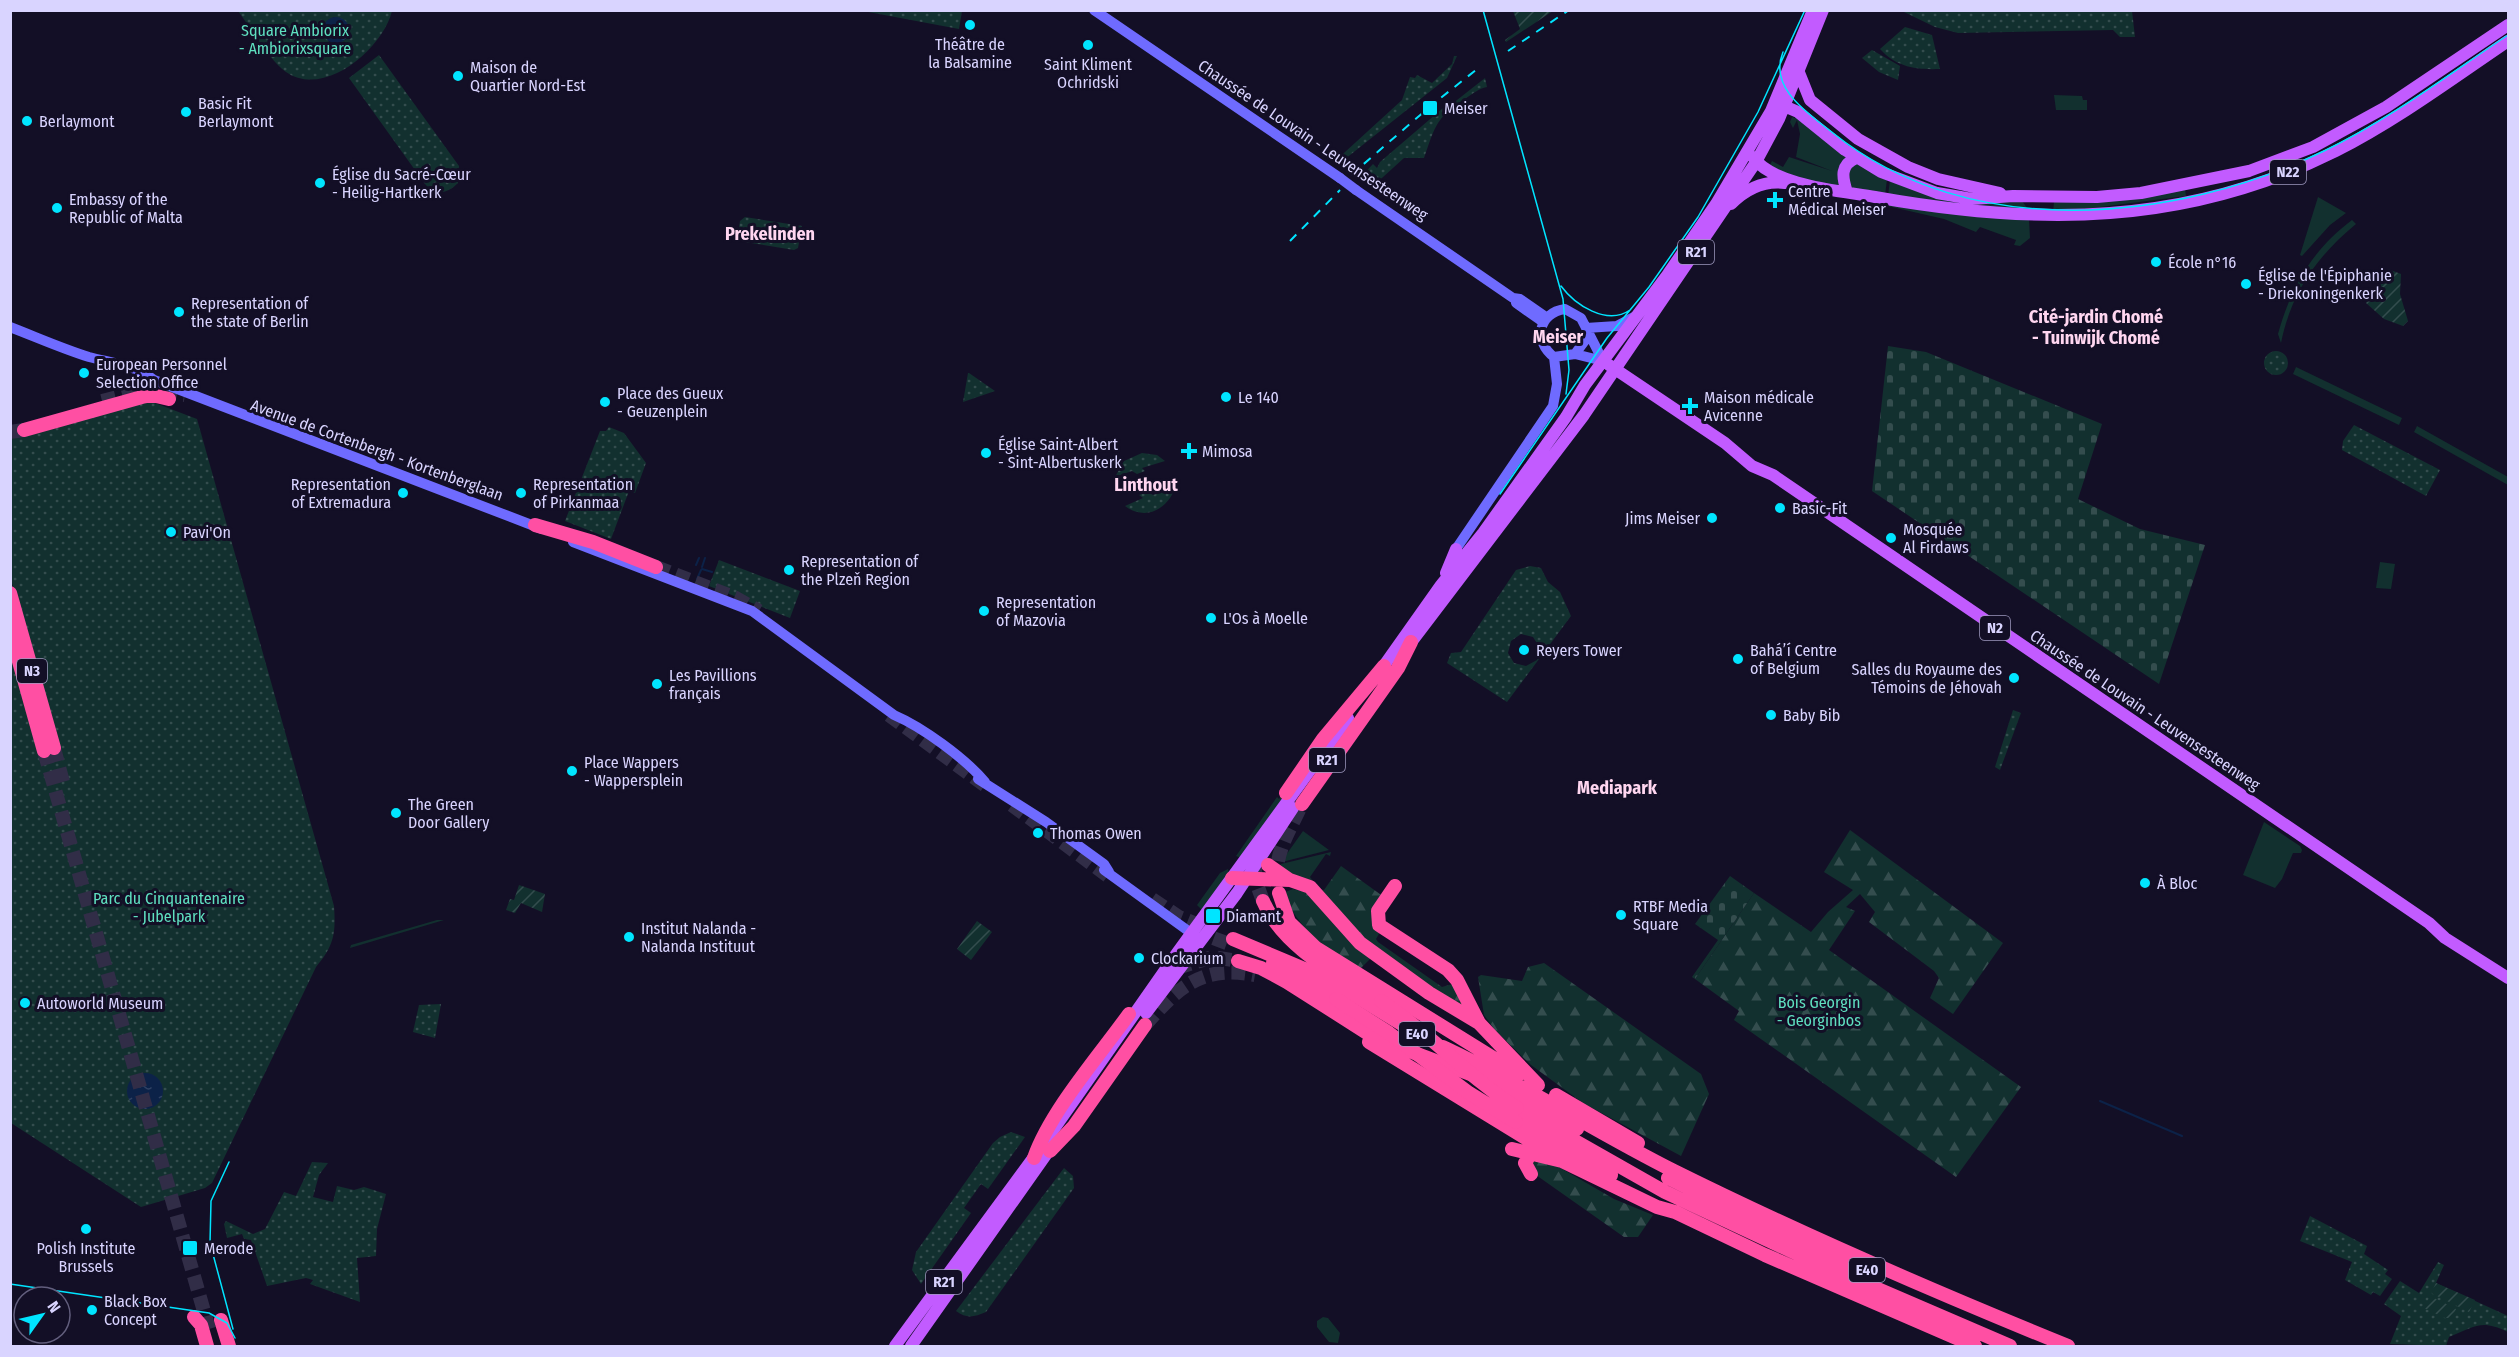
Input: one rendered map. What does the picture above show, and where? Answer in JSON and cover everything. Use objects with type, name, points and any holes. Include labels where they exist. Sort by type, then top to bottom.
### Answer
[{"type":"highway","points":[[102,401],[22,425],[141,397],[169,399]]},
{"type":"highway","points":[[535,525],[593,542],[656,567]]},
{"type":"highway","name":"N3","points":[[10,593],[49,749],[10,629]]},
{"type":"highway","points":[[1302,804],[1398,668],[1411,642]]},
{"type":"highway","points":[[1286,793],[1323,739],[1384,666]]},
{"type":"highway","points":[[1268,865],[1290,880],[1310,887],[1351,934],[1379,958],[1466,1017],[1479,1023]]},
{"type":"highway","points":[[1238,879],[1290,880]]},
{"type":"highway","points":[[1395,886],[1378,910],[1378,925],[1383,930],[1395,933],[1448,970],[1457,980],[1479,1023],[1538,1085]]},
{"type":"highway","name":"E40","points":[[1279,893],[1290,922],[1316,948],[1538,1085],[1674,1191],[1765,1255],[1903,1314],[1977,1340],[2010,1347]]},
{"type":"highway","name":"E40","points":[[1263,901],[1280,930],[1301,949],[1424,1032],[1516,1115]]},
{"type":"highway","name":"E40","points":[[1674,1191],[1607,1136],[1491,1069],[1407,1028],[1328,979],[1233,942],[1336,999],[1389,1033],[1469,1093],[1674,1191],[1815,1262],[1942,1315],[1977,1340]]},
{"type":"highway","name":"E40","points":[[1239,961],[1261,968],[1287,982],[1375,1038],[1486,1080],[1674,1191],[1714,1190],[1892,1272],[2068,1347]]},
{"type":"highway","name":"E40","points":[[1255,975],[1282,986],[1562,1161],[1674,1191],[2054,1347]]},
{"type":"highway","points":[[1034,1158],[1039,1142],[1129,1014]]},
{"type":"highway","points":[[1050,1151],[1074,1126],[1144,1025]]},
{"type":"highway","points":[[1512,1149],[1562,1161]]},
{"type":"highway","points":[[1531,1153],[1525,1163],[1531,1174]]},
{"type":"highway","points":[[194,1317],[201,1325],[207,1347]]},
{"type":"highway","points":[[214,1347],[216,1325]]},
{"type":"highway","points":[[216,1325],[221,1347]]},
{"type":"highway","points":[[216,1325],[229,1347]]},
{"type":"main road","name":"Chaussée de Louvain - Leuvensesteenweg","points":[[1094,10],[1513,298],[1530,314],[1545,320]]},
{"type":"main road","name":"R21","points":[[1238,879],[1441,585],[1483,533],[1603,360],[1716,204],[1758,131],[1764,126],[1813,10]]},
{"type":"main road","name":"R21","points":[[897,1344],[959,1263],[1462,572],[1559,449],[1615,369],[1756,162],[1784,106],[1823,10]]},
{"type":"main road","name":"N22","points":[[1784,106],[1798,112],[1856,158],[1892,178],[1937,193],[1972,199],[2013,196],[2073,198],[2141,193],[2262,168],[2313,147],[2366,119],[2508,25]]},
{"type":"main road","name":"N22","points":[[1756,162],[1768,172],[1792,181],[1928,206],[2037,216],[2132,212],[2194,202],[2282,174],[2336,151],[2393,118],[2508,41]]},
{"type":"main road","name":"N22","points":[[1798,70],[1810,100],[1843,129],[1867,144],[1908,167],[1938,179],[2013,196]]},
{"type":"main road","points":[[1771,111],[1784,106]]},
{"type":"main road","points":[[1756,162],[1753,154],[1763,134],[1764,126]]},
{"type":"main road","points":[[1847,192],[1843,171],[1847,163],[1856,158]]},
{"type":"main road","points":[[1723,210],[1760,185],[1792,181]]},
{"type":"main road","name":"N2","points":[[1545,320],[1557,310],[1568,310],[1580,316],[1603,360]]},
{"type":"main road","points":[[1575,354],[1588,332],[1617,326],[1636,316]]},
{"type":"main road","points":[[1441,585],[1456,549],[1553,406],[1557,384],[1554,357],[1546,350],[1540,338],[1545,320]]},
{"type":"main road","name":"Avenue de Cortenbergh - Kortenberglaan","points":[[10,327],[89,357],[117,363],[149,375],[154,380],[230,411],[535,525],[752,611],[894,715],[913,734],[1028,812]]},
{"type":"main road","name":"N2","points":[[1554,357],[1575,354],[1603,360],[1615,369]]},
{"type":"main road","name":"Chaussée de Louvain - Leuvensesteenweg","points":[[1615,369],[1725,443],[1735,446],[1761,468],[2421,917],[2445,939],[2508,978]]},
{"type":"main road","points":[[1028,812],[1099,869],[1109,872],[1196,937]]},
{"type":"main road","points":[[1028,812],[1046,822],[1104,864],[1109,872]]},
{"type":"main road","points":[[1070,847],[1083,849]]},
{"type":"main road","name":"R21","points":[[916,1342],[1196,937]]},
{"type":"main road","points":[[897,1344],[908,1315]]},
{"type":"main road","points":[[916,1342],[937,1325]]},
{"type":"green space","points":[[960,10],[962,11],[959,29],[863,11]]},
{"type":"green space","name":"Square Ambiorix - Ambiorixsquare","points":[[238,11],[392,11],[377,40],[350,66],[318,79],[301,79],[280,67]],"holes":[[[334,17],[347,24],[349,30],[346,39],[338,43],[329,42],[323,28],[328,20]]]},
{"type":"green space","points":[[1513,11],[1553,11],[1506,42],[1505,40],[1520,29]]},
{"type":"green space","points":[[1902,11],[2132,11],[2135,37],[2120,37],[2113,30],[1958,33],[1935,27]]},
{"type":"green space","points":[[1905,27],[1932,35],[1940,69],[1923,69],[1900,64],[1880,49]]},
{"type":"green space","points":[[1872,50],[1900,66],[1898,80],[1879,72],[1862,58]]},
{"type":"green space","points":[[379,55],[459,166],[458,183],[450,189],[437,192],[425,184],[349,78]]},
{"type":"green space","points":[[1454,56],[1457,56],[1447,78],[1340,163],[1333,163],[1402,100],[1410,77],[1415,78],[1417,75],[1432,83],[1452,64]]},
{"type":"green space","points":[[1485,78],[1487,87],[1448,111],[1438,123],[1424,158],[1404,158],[1372,187],[1358,180],[1373,164],[1377,168],[1380,162],[1450,102],[1452,104]]},
{"type":"green space","points":[[2054,95],[2082,96],[2083,100],[2087,100],[2087,110],[2056,110]]},
{"type":"green space","points":[[1797,115],[1847,157],[1838,187],[1798,178],[1769,167],[1772,161],[1783,167],[1789,157],[1832,171],[1796,157],[1800,134],[1797,120],[1793,128],[1790,122],[1792,117],[1795,118]]},
{"type":"green space","points":[[1855,163],[1887,179],[1885,196],[1851,188],[1846,178],[1851,165]]},
{"type":"green space","points":[[1890,180],[1934,194],[2022,201],[2030,212],[1888,196]]},
{"type":"green space","points":[[2185,189],[2186,196],[2053,213],[2054,202]]},
{"type":"green space","points":[[2318,197],[2346,213],[2330,225],[2302,256],[2300,255]]},
{"type":"green space","points":[[1857,199],[2029,220],[2030,238],[2020,246],[2014,245],[2016,240],[1980,227],[1976,232],[1944,219]]},
{"type":"green space","points":[[745,217],[802,226],[798,248],[794,250],[745,242],[738,233],[740,221]]},
{"type":"green space","points":[[2352,220],[2356,224],[2329,249],[2299,292],[2285,325],[2281,343],[2278,334],[2283,317],[2305,271],[2325,244]]},
{"type":"green space","points":[[2388,269],[2401,274],[2400,294],[2408,321],[2403,326],[2384,319],[2366,303]]},
{"type":"green space","points":[[1888,346],[1926,352],[2102,424],[2078,499],[2140,529],[2205,545],[2159,684],[1872,491]]},
{"type":"green space","points":[[2276,351],[2281,352],[2287,358],[2287,368],[2281,374],[2276,375],[2271,374],[2265,368],[2264,363],[2265,358],[2271,352]]},
{"type":"green space","points":[[2296,367],[2402,418],[2399,425],[2293,374]]},
{"type":"green space","points":[[969,373],[995,391],[963,402]]},
{"type":"green space","name":"Parc du Cinquantenaire - Jubelpark","points":[[147,400],[197,419],[334,906],[335,924],[330,946],[316,967],[212,1183],[205,1188],[141,1207],[11,1123],[10,648],[58,747],[11,580],[11,439]]},
{"type":"green space","points":[[2354,425],[2440,470],[2426,496],[2342,450],[2343,441]]},
{"type":"green space","points":[[2417,426],[2508,477],[2508,485],[2414,432]]},
{"type":"green space","points":[[609,427],[624,433],[646,463],[635,493],[629,491],[611,539],[565,521],[600,431],[606,431]]},
{"type":"green space","points":[[1142,453],[1157,455],[1165,461],[1142,468],[1145,471],[1137,474],[1132,471],[1115,477],[1124,461]]},
{"type":"green space","points":[[1175,488],[1167,502],[1154,511],[1140,513],[1125,506],[1143,498],[1139,495],[1148,492],[1153,495]]},
{"type":"green space","points":[[719,560],[800,591],[790,618],[709,586]]},
{"type":"green space","points":[[2380,562],[2395,564],[2391,589],[2376,588]]},
{"type":"green space","points":[[1530,566],[1541,568],[1548,582],[1560,592],[1571,616],[1507,702],[1447,663],[1451,653],[1461,652],[1516,570]],"holes":[[[1521,634],[1533,637],[1540,648],[1537,660],[1526,666],[1514,663],[1508,653],[1511,641]]]},
{"type":"green space","points":[[2013,710],[2021,713],[2000,770],[1995,767]]},
{"type":"green space","points":[[1284,791],[1289,795],[1241,858],[1236,856],[1277,797],[1279,799]]},
{"type":"green space","points":[[2264,822],[2300,846],[2302,850],[2301,853],[2293,853],[2282,879],[2275,888],[2243,875]]},
{"type":"green space","name":"Bois Georgin - Georginbos","points":[[1850,830],[2003,943],[1953,1014],[1930,998],[1939,978],[1934,971],[1869,922],[1875,912],[1860,894],[1846,907],[1855,911],[1829,950],[2021,1087],[1956,1177],[1734,1020],[1739,1011],[1695,979],[1754,893],[1811,932],[1828,912],[1853,890],[1824,872]]},
{"type":"green space","points":[[1303,831],[1329,850],[1281,862]]},
{"type":"green space","points":[[1331,852],[1330,856],[1326,854],[1310,877],[1313,881],[1277,870],[1281,864]]},
{"type":"green space","points":[[1341,866],[1384,897],[1372,911],[1372,924],[1380,932],[1376,939],[1378,942],[1442,987],[1456,983],[1473,1015],[1375,954],[1359,970],[1324,946],[1306,929],[1283,893],[1293,889],[1324,890]]},
{"type":"green space","points":[[1228,869],[1229,873],[1203,911],[1197,905],[1220,873]]},
{"type":"green space","points":[[1730,876],[1754,893],[1695,979],[1692,977],[1718,940],[1695,924]]},
{"type":"green space","points":[[519,885],[545,894],[542,912],[521,903],[515,913],[506,910],[510,899],[514,900]]},
{"type":"green space","points":[[437,920],[444,920],[350,948],[351,945]]},
{"type":"green space","points":[[977,921],[992,932],[971,960],[957,949]]},
{"type":"green space","points":[[1544,963],[1701,1074],[1709,1094],[1681,1156],[1583,1103],[1531,1065],[1495,1030],[1484,1015],[1478,977],[1481,975],[1522,981],[1528,967]]},
{"type":"green space","points":[[441,1004],[435,1038],[413,1032],[419,1005]]},
{"type":"green space","points":[[1011,1132],[1025,1137],[988,1189],[981,1184],[964,1208],[971,1213],[921,1284],[912,1270],[916,1252],[993,1143]]},
{"type":"green space","points":[[1530,1161],[1552,1163],[1614,1199],[1653,1215],[1638,1237],[1624,1237],[1536,1175]]},
{"type":"green space","points":[[312,1162],[328,1163],[319,1175],[313,1197],[333,1202],[337,1186],[354,1190],[364,1187],[386,1194],[377,1229],[376,1256],[357,1258],[360,1302],[310,1284],[313,1280],[306,1278],[267,1286],[251,1240],[244,1239],[242,1234],[227,1238],[224,1224],[226,1221],[253,1234],[265,1229],[284,1192],[296,1196]]},
{"type":"green space","points":[[1064,1168],[1073,1176],[1074,1188],[986,1312],[971,1316],[956,1311]]},
{"type":"green space","points":[[2310,1216],[2367,1246],[2364,1254],[2388,1270],[2385,1274],[2392,1279],[2380,1296],[2373,1292],[2371,1295],[2345,1280],[2352,1262],[2300,1241]]},
{"type":"green space","points":[[2438,1262],[2444,1265],[2436,1283],[2508,1316],[2508,1332],[2485,1325],[2472,1327],[2449,1337],[2446,1346],[2390,1344],[2401,1316],[2384,1304],[2400,1281],[2419,1293]]},
{"type":"green space","points":[[2436,1283],[2475,1300],[2469,1312],[2431,1293]]},
{"type":"green space","points":[[2430,1296],[2456,1309],[2452,1318],[2445,1318],[2424,1308]]},
{"type":"green space","points":[[1323,1317],[1328,1318],[1340,1333],[1338,1343],[1329,1342],[1317,1327],[1317,1321]]},
{"type":"water","points":[[336,17],[345,21],[349,30],[345,39],[336,43],[327,39],[323,30],[327,21]]},
{"type":"water","points":[[145,1073],[158,1078],[163,1091],[158,1104],[145,1109],[132,1104],[127,1091],[132,1078]]},
{"type":"waterway","points":[[696,565],[699,558]]},
{"type":"waterway","points":[[702,567],[705,558]]},
{"type":"waterway","points":[[702,569],[712,572]]},
{"type":"waterway","points":[[697,579],[701,570]]},
{"type":"waterway","points":[[2100,1101],[2182,1136]]},
{"type":"tunnel","points":[[102,401],[151,389],[185,395]]},
{"type":"tunnel","points":[[10,432],[24,430]]},
{"type":"tunnel","points":[[656,567],[736,598],[759,611]]},
{"type":"tunnel","points":[[889,715],[987,787]]},
{"type":"tunnel","points":[[54,748],[63,782]]},
{"type":"tunnel","points":[[44,751],[209,1329]]},
{"type":"tunnel","points":[[1277,882],[1280,851],[1302,804]]},
{"type":"tunnel","points":[[1012,805],[1112,879]]},
{"type":"tunnel","points":[[1255,868],[1256,882],[1263,901]]},
{"type":"tunnel","points":[[1152,899],[1179,917],[1209,929]]},
{"type":"tunnel","points":[[1194,931],[1232,945]]},
{"type":"tunnel","points":[[1177,968],[1213,957],[1238,961]]},
{"type":"tunnel","points":[[1145,1025],[1181,990],[1205,976],[1220,973],[1255,975]]},
{"type":"tram line","points":[[1483,10],[1563,299],[1569,370],[1566,394]]},
{"type":"tram line","points":[[1500,494],[1607,338],[1649,287],[1698,217],[1758,112],[1805,10]]},
{"type":"tram line","points":[[1783,52],[1780,65],[1781,77],[1793,98],[1833,133],[1887,168],[1947,192],[2009,206],[2074,210],[2139,206],[2204,194],[2266,175],[2324,151],[2372,125],[2508,35]]},
{"type":"tram line","points":[[1561,286],[1574,300],[1592,311],[1611,316],[1630,310]]},
{"type":"tram line","points":[[229,1162],[211,1201],[210,1243],[233,1329]]},
{"type":"tram line","points":[[10,1284],[209,1313],[227,1323],[235,1338]]},
{"type":"railway","points":[[1508,51],[1569,10]]},
{"type":"railway","points":[[1351,175],[1481,66]]},
{"type":"railway","points":[[1290,241],[1340,190]]},
{"type":"place","name":"Théâtre de la Balsamine","points":[[970,25]]},
{"type":"place","name":"Saint Kliment Ochridski","points":[[1088,45]]},
{"type":"place","name":"Maison de Quartier Nord-Est","points":[[458,76]]},
{"type":"place","name":"Meiser","points":[[1430,108]]},
{"type":"place","name":"Basic Fit Berlaymont","points":[[186,112]]},
{"type":"place","name":"Berlaymont","points":[[27,121]]},
{"type":"place","name":"Église du Sacré-Cœur - Heilig-Hartkerk","points":[[320,183]]},
{"type":"place","name":"Centre Médical Meiser","points":[[1775,200]]},
{"type":"place","name":"Embassy of the Republic of Malta","points":[[57,208]]},
{"type":"place","name":"École n°16","points":[[2156,262]]},
{"type":"place","name":"Église de l'Épiphanie - Driekoningenkerk","points":[[2246,284]]},
{"type":"place","name":"Representation of the state of Berlin","points":[[179,312]]},
{"type":"place","name":"European Personnel Selection Office","points":[[84,373]]},
{"type":"place","name":"Le 140","points":[[1226,397]]},
{"type":"place","name":"Place des Gueux - Geuzenplein","points":[[605,402]]},
{"type":"place","name":"Maison médicale Avicenne","points":[[1690,406]]},
{"type":"place","name":"Mimosa","points":[[1189,451]]},
{"type":"place","name":"Église Saint-Albert - Sint-Albertuskerk","points":[[986,453]]},
{"type":"place","name":"Representation of Extremadura","points":[[403,493]]},
{"type":"place","name":"Representation of Pirkanmaa","points":[[521,493]]},
{"type":"place","name":"Basic-Fit","points":[[1780,508]]},
{"type":"place","name":"Jims Meiser","points":[[1712,518]]},
{"type":"place","name":"Pavi'On","points":[[171,532]]},
{"type":"place","name":"Mosquée Al Firdaws","points":[[1891,538]]},
{"type":"place","name":"Representation of the Plzeň Region","points":[[789,570]]},
{"type":"place","name":"Representation of Mazovia","points":[[984,611]]},
{"type":"place","name":"L'Os à Moelle","points":[[1211,618]]},
{"type":"place","name":"Reyers Tower","points":[[1524,650]]},
{"type":"place","name":"Bahá’í Centre of Belgium","points":[[1738,659]]},
{"type":"place","name":"Salles du Royaume des Témoins de Jéhovah","points":[[2014,678]]},
{"type":"place","name":"Les Pavillions français","points":[[657,684]]},
{"type":"place","name":"Baby Bib","points":[[1771,715]]},
{"type":"place","name":"Place Wappers - Wappersplein","points":[[572,771]]},
{"type":"place","name":"The Green Door Gallery","points":[[396,813]]},
{"type":"place","name":"Thomas Owen","points":[[1038,833]]},
{"type":"place","name":"À Bloc","points":[[2145,883]]},
{"type":"place","name":"RTBF Media Square","points":[[1621,915]]},
{"type":"place","name":"Diamant","points":[[1213,916]]},
{"type":"place","name":"Institut Nalanda - Nalanda Instituut","points":[[629,937]]},
{"type":"place","name":"Clockarium","points":[[1139,958]]},
{"type":"place","name":"Autoworld Museum","points":[[25,1003]]},
{"type":"place","name":"Polish Institute Brussels","points":[[86,1229]]},
{"type":"place","name":"Merode","points":[[190,1248]]},
{"type":"place","name":"Black Box Concept","points":[[92,1310]]},
{"type":"district","name":"Prekelinden","points":[[770,234]]},
{"type":"district","name":"Cité-jardin Chomé - Tuinwijk Chomé","points":[[2096,327]]},
{"type":"district","name":"Meiser","points":[[1558,337]]},
{"type":"district","name":"Linthout","points":[[1146,485]]},
{"type":"district","name":"Mediapark","points":[[1617,788]]}]
